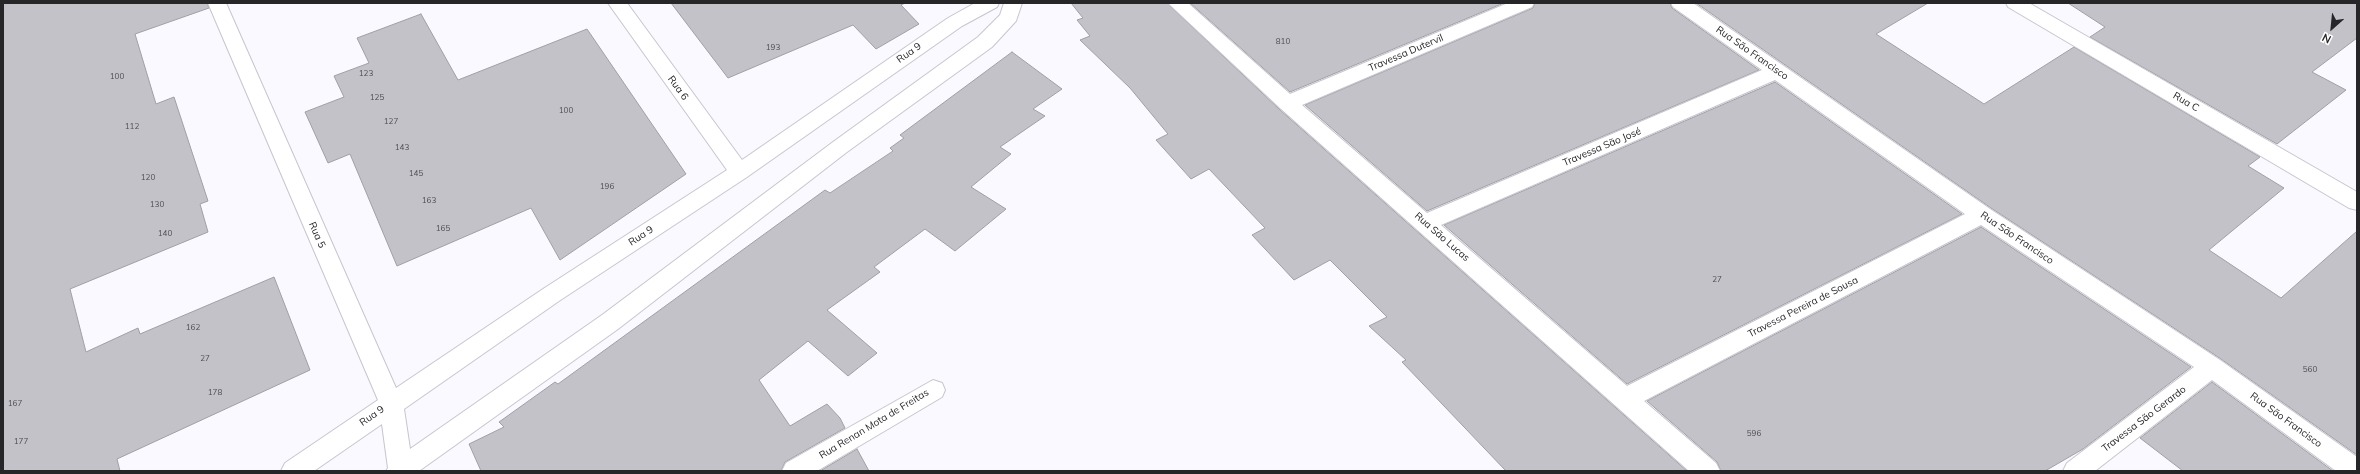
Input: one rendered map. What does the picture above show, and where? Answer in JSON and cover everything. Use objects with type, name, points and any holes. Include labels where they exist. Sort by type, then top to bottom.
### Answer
[{"type":"street","name":"Rua 5","points":[[217,3],[391,403],[400,471]]},
{"type":"street","name":"Rua 6","points":[[616,3],[740,172]]},
{"type":"street","name":"Rua 9","points":[[294,471],[391,403],[740,172],[955,22],[990,3]]},
{"type":"street","points":[[400,471],[610,322],[840,147],[985,42],[1009,17],[1013,3]]},
{"type":"street","name":"Rua São Lucas","points":[[1177,3],[1287,103],[1426,223],[1707,471]]},
{"type":"street","name":"Travessa Dutervil","points":[[1287,103],[1525,3]]},
{"type":"street","name":"Rua São Francisco","points":[[1680,3],[1982,215],[2212,367],[2356,471]]},
{"type":"street","name":"Rua C","points":[[2015,3],[2357,202]]},
{"type":"street","name":"Travessa São José","points":[[1426,223],[1777,71]]},
{"type":"street","name":"Travessa Pereira de Sousa","points":[[1625,399],[1982,215]]},
{"type":"street","name":"Travessa São Gerardo","points":[[2076,471],[2212,367]]},
{"type":"street","name":"Rua Renan Mota de Freitas","points":[[795,471],[933,390]]},
{"type":"building","points":[[3,3],[207,3],[209,8],[135,34],[156,104],[174,97],[208,201],[200,204],[208,232],[70,289],[86,352],[138,328],[140,334],[274,277],[310,370],[117,459],[120,471],[3,471]]},
{"type":"building","points":[[671,3],[905,3],[901,5],[919,24],[876,49],[853,25],[728,78]]},
{"type":"building","points":[[1071,3],[1167,3],[1279,109],[1687,471],[1506,471],[1402,362],[1406,360],[1369,326],[1387,317],[1330,260],[1294,280],[1252,235],[1265,228],[1209,169],[1191,179],[1156,140],[1168,134],[1130,88],[1080,40],[1090,36],[1077,20],[1083,18]]},
{"type":"building","points":[[1190,3],[1504,3],[1290,92]]},
{"type":"building","points":[[1535,3],[1670,3],[1672,8],[1759,70],[1427,211],[1305,105],[1533,8]]},
{"type":"building","points":[[1696,3],[1928,3],[1876,34],[1984,104],[2074,47],[2260,157],[2248,166],[2284,188],[2209,250],[2281,298],[2357,231],[2357,455],[2221,359],[1991,208]]},
{"type":"building","points":[[2068,3],[2357,3],[2357,38],[2312,72],[2346,90],[2277,144],[2090,37],[2105,27]]},
{"type":"building","points":[[421,14],[458,80],[587,29],[686,174],[560,260],[531,208],[397,266],[350,154],[328,163],[305,112],[344,97],[334,76],[369,63],[357,38]]},
{"type":"building","points":[[1012,52],[1062,89],[1033,109],[1045,116],[1000,147],[1011,154],[971,187],[1006,209],[955,251],[925,229],[874,267],[880,272],[827,310],[877,353],[848,376],[808,341],[759,380],[790,426],[827,404],[840,418],[845,428],[785,462],[781,471],[481,471],[469,444],[504,427],[499,422],[555,382],[558,384],[825,190],[830,193],[893,151],[890,148],[904,138],[900,135]]},
{"type":"building","points":[[1775,82],[1962,214],[1627,384],[1444,225]]},
{"type":"building","points":[[1981,227],[2191,367],[2083,449],[2045,471],[1721,471],[1717,462],[1647,401]]},
{"type":"building","points":[[2212,382],[2333,471],[2183,471],[2140,438]]},
{"type":"building","points":[[857,449],[869,471],[820,471]]}]
